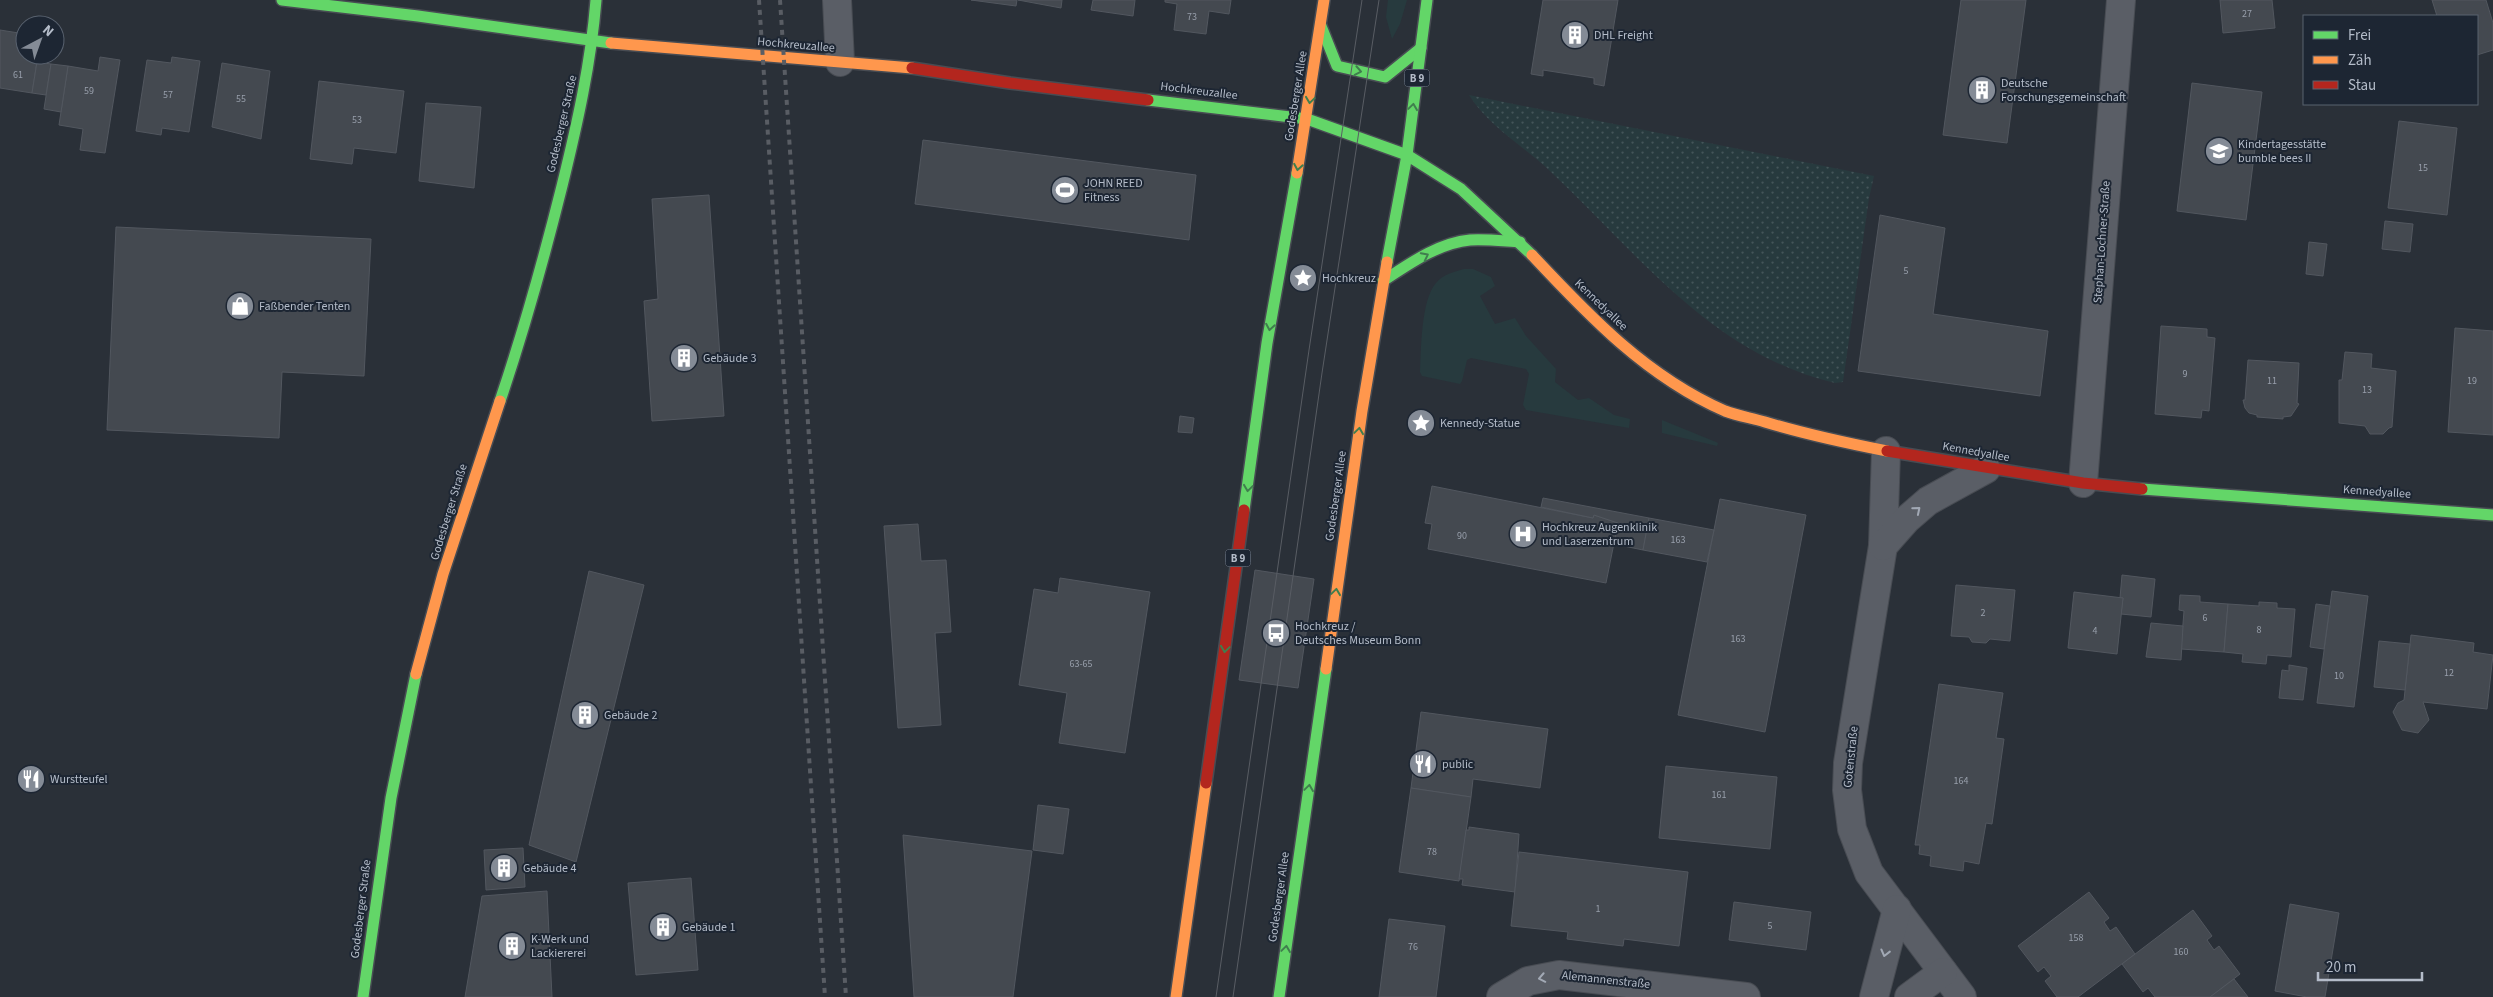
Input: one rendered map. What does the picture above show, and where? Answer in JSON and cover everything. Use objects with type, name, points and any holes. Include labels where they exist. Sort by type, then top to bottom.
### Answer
[{"type":"main road","name":"Hochkreuzallee","points":[[282,0],[418,16],[594,42],[912,68],[1307,119]]},
{"type":"main road","name":"Godesberger Straße","points":[[363,997],[376,890],[401,737],[435,602],[506,382],[548,243],[584,96],[594,42],[596,0]]},
{"type":"main road","name":"Godesberger Allee","points":[[1176,997],[1268,343],[1307,119],[1324,0]]},
{"type":"main road","name":"Godesberger Allee","points":[[1279,997],[1359,431],[1383,281],[1407,155],[1427,0]]},
{"type":"main road","points":[[1320,25],[1337,66],[1385,77],[1421,48]]},
{"type":"main road","name":"Kennedyallee","points":[[1307,119],[1407,155],[1461,190],[1520,242],[1581,307],[1634,355],[1668,380],[1726,411],[1810,435],[1886,451],[1986,469],[2084,483],[2167,492],[2493,515]]},
{"type":"main road","points":[[1383,281],[1424,256],[1455,243],[1484,240],[1520,242]]},
{"type":"street","points":[[837,0],[840,62]]},
{"type":"street","name":"Stephan-Lochner-Straße","points":[[2084,483],[2121,0]]},
{"type":"street","name":"Gotenstraße","points":[[1886,451],[1884,546],[1848,763],[1847,790],[1852,829],[1858,849],[1869,873],[1962,997]]},
{"type":"street","points":[[1884,546],[1906,520],[1928,501],[1986,469]]},
{"type":"street","points":[[1874,997],[1896,909]]},
{"type":"street","points":[[1908,997],[1943,972]]},
{"type":"street","name":"Alemannenstraße","points":[[1501,997],[1528,981],[1559,975],[1746,997]]},
{"type":"green space","points":[[1388,0],[1407,0],[1400,24],[1392,39],[1386,17]]},
{"type":"green space","points":[[1469,95],[1874,176],[1869,198],[1843,382],[1835,383],[1791,369],[1751,349],[1714,325],[1647,267],[1551,172],[1486,117]]},
{"type":"green space","points":[[1464,269],[1473,269],[1491,277],[1495,286],[1480,296],[1495,324],[1515,318],[1526,336],[1556,369],[1555,382],[1578,400],[1589,398],[1614,415],[1630,419],[1629,428],[1526,410],[1523,405],[1529,374],[1526,369],[1471,358],[1467,360],[1460,384],[1422,376],[1420,372],[1422,338],[1427,301],[1436,283],[1442,277]]},
{"type":"green space","points":[[1662,420],[1716,442],[1718,443],[1717,446],[1662,433]]},
{"type":"building","points":[[971,0],[1017,0],[1016,6]]},
{"type":"building","points":[[1018,0],[1062,0],[1061,8]]},
{"type":"building","points":[[1093,0],[1135,0],[1133,16],[1091,10]]},
{"type":"building","points":[[1165,0],[1231,0],[1229,14],[1209,11],[1206,34],[1174,30],[1177,4],[1165,2]]},
{"type":"building","name":"DHL Freight","points":[[1543,0],[1618,0],[1604,86],[1594,84],[1594,78],[1543,70],[1543,76],[1531,74]]},
{"type":"building","name":"Deutsche Forschungsgemeinschaft","points":[[1961,0],[2026,0],[2007,143],[1943,135]]},
{"type":"building","points":[[2220,0],[2272,0],[2275,28],[2223,33]]},
{"type":"building","points":[[2432,0],[2486,0],[2493,23],[2493,50],[2478,55],[2478,15],[2437,15]]},
{"type":"building","points":[[0,30],[15,32],[15,65],[36,65],[32,93],[0,88]]},
{"type":"building","points":[[100,57],[120,60],[105,153],[80,150],[83,129],[59,125],[68,66],[98,71]]},
{"type":"building","points":[[172,57],[200,61],[189,132],[162,128],[161,135],[136,131],[147,60],[171,63]]},
{"type":"building","points":[[222,63],[270,71],[261,139],[212,127]]},
{"type":"building","points":[[37,65],[51,65],[46,95],[32,93]]},
{"type":"building","points":[[51,65],[68,66],[61,112],[44,109]]},
{"type":"building","points":[[319,81],[404,91],[396,153],[354,148],[352,164],[310,159]]},
{"type":"building","name":"Kindertagesstätte bumble bees II","points":[[2192,83],[2262,92],[2246,220],[2177,211]]},
{"type":"building","points":[[426,103],[481,107],[474,188],[419,181]]},
{"type":"building","points":[[2399,121],[2457,128],[2447,215],[2388,208]]},
{"type":"building","points":[[923,140],[1196,175],[1189,240],[915,204]]},
{"type":"building","name":"Gebäude 3","points":[[709,195],[724,416],[652,421],[644,301],[658,299],[652,199]]},
{"type":"building","points":[[1880,215],[1945,228],[1933,314],[2048,331],[2040,396],[1858,371]]},
{"type":"building","points":[[2385,221],[2413,224],[2410,252],[2382,249]]},
{"type":"building","name":"Faßbender Tenten","points":[[116,227],[371,239],[364,376],[282,372],[279,438],[107,430]]},
{"type":"building","points":[[2309,242],[2327,244],[2323,276],[2306,274]]},
{"type":"building","points":[[2161,326],[2207,329],[2207,337],[2215,338],[2209,411],[2202,410],[2201,418],[2155,414]]},
{"type":"building","points":[[2455,328],[2493,331],[2493,435],[2448,432]]},
{"type":"building","points":[[2345,352],[2372,354],[2371,368],[2396,371],[2392,427],[2383,434],[2370,434],[2365,426],[2339,423],[2339,380],[2342,380]]},
{"type":"building","points":[[2248,360],[2299,363],[2297,403],[2299,404],[2291,416],[2283,417],[2283,419],[2257,417],[2257,415],[2249,413],[2245,408],[2243,400],[2245,400]]},
{"type":"building","points":[[1180,416],[1194,418],[1192,433],[1178,432]]},
{"type":"building","name":"Hochkreuz Augenklinik und Laserzentrum","points":[[1432,486],[1593,518],[1594,515],[1618,523],[1606,583],[1428,549],[1432,524],[1425,523]]},
{"type":"building","points":[[1543,498],[1649,518],[1643,550],[1614,544],[1618,523],[1594,515],[1593,518],[1541,507]]},
{"type":"building","points":[[1720,499],[1806,515],[1765,732],[1678,715]]},
{"type":"building","points":[[1649,518],[1714,530],[1707,562],[1643,550]]},
{"type":"building","points":[[918,524],[921,561],[946,560],[951,632],[935,633],[941,725],[898,728],[884,526]]},
{"type":"building","points":[[1255,570],[1314,579],[1298,688],[1239,680]]},
{"type":"building","name":"Gebäude 2","points":[[589,571],[644,585],[576,862],[529,845]]},
{"type":"building","points":[[2122,575],[2155,579],[2151,617],[2121,614],[2123,598],[2120,598]]},
{"type":"building","points":[[1060,578],[1150,592],[1125,753],[1059,743],[1067,693],[1019,685],[1034,589],[1058,593]]},
{"type":"building","points":[[1956,585],[2015,590],[2010,641],[1990,639],[1986,643],[1972,642],[1969,637],[1951,636]]},
{"type":"building","points":[[2332,591],[2368,596],[2354,707],[2317,703]]},
{"type":"building","points":[[2074,592],[2123,598],[2117,654],[2068,648]]},
{"type":"building","points":[[2180,595],[2200,596],[2200,602],[2228,604],[2224,652],[2181,649],[2184,611],[2179,610]]},
{"type":"building","points":[[2259,602],[2277,603],[2277,608],[2295,609],[2291,657],[2267,655],[2266,664],[2242,662],[2243,654],[2224,652],[2228,604],[2259,606]]},
{"type":"building","points":[[2316,604],[2330,606],[2324,649],[2310,647]]},
{"type":"building","points":[[2151,623],[2183,626],[2181,660],[2146,657]]},
{"type":"building","points":[[2411,635],[2474,643],[2473,652],[2493,655],[2487,709],[2423,702],[2429,720],[2418,733],[2402,730],[2393,712],[2398,703],[2404,700]]},
{"type":"building","points":[[2379,641],[2410,644],[2405,690],[2374,687]]},
{"type":"building","points":[[2289,665],[2307,668],[2303,700],[2279,698],[2282,670],[2289,671]]},
{"type":"building","points":[[1939,684],[2003,693],[1996,738],[2004,739],[1992,824],[1986,823],[1979,864],[1964,861],[1963,871],[1930,866],[1931,856],[1919,854],[1920,845],[1915,845]]},
{"type":"building","points":[[1421,712],[1548,729],[1540,788],[1473,779],[1471,797],[1411,788]]},
{"type":"building","points":[[1666,766],[1777,777],[1770,849],[1659,838]]},
{"type":"building","points":[[1411,788],[1471,797],[1459,881],[1399,872]]},
{"type":"building","points":[[1038,805],[1069,809],[1063,854],[1033,850]]},
{"type":"building","points":[[1469,827],[1519,834],[1515,892],[1462,885],[1463,879],[1459,879],[1466,830],[1469,830]]},
{"type":"building","points":[[903,835],[1032,851],[1013,997],[914,997]]},
{"type":"building","name":"Gebäude 4","points":[[523,848],[525,887],[486,890],[484,850]]},
{"type":"building","points":[[1519,852],[1688,872],[1679,946],[1624,939],[1623,946],[1567,939],[1568,932],[1511,926]]},
{"type":"building","name":"Gebäude 1","points":[[691,878],[698,970],[636,975],[628,883]]},
{"type":"building","name":"K-Werk und Lackiererei","points":[[547,891],[552,997],[465,997],[482,896]]},
{"type":"building","points":[[2089,892],[2109,918],[2104,922],[2110,931],[2116,927],[2135,954],[2078,997],[2057,997],[2045,981],[2051,976],[2044,967],[2038,972],[2018,946]]},
{"type":"building","points":[[1734,902],[1811,912],[1806,950],[1729,940]]},
{"type":"building","points":[[2290,904],[2339,913],[2325,997],[2307,997],[2275,991]]},
{"type":"building","points":[[2193,910],[2212,936],[2207,940],[2214,950],[2219,946],[2240,974],[2210,997],[2155,997],[2148,988],[2143,992],[2122,964]]},
{"type":"building","points":[[1389,919],[1445,926],[1436,997],[1379,997]]},
{"type":"building","points":[[2234,979],[2248,997],[2210,997]]},
{"type":"tram line","points":[[1216,997],[1309,350],[1362,0]]},
{"type":"tram line","points":[[1233,997],[1322,373],[1379,0]]},
{"type":"railway","points":[[759,0],[825,997]]},
{"type":"railway","points":[[780,0],[846,997]]},
{"type":"traffic: fast","points":[[282,0],[418,16],[611,43]]},
{"type":"traffic: fast","points":[[500,401],[533,294],[568,163],[587,70],[596,0]]},
{"type":"traffic: fast","points":[[1387,262],[1407,155],[1427,0]]},
{"type":"traffic: fast","points":[[1321,26],[1337,66],[1385,77],[1421,48]]},
{"type":"traffic: fast","points":[[1148,100],[1307,119],[1407,155],[1461,189],[1532,255]]},
{"type":"traffic: fast","points":[[1244,510],[1267,343],[1297,173]]},
{"type":"traffic: fast","points":[[1383,281],[1424,255],[1447,245],[1470,240],[1520,242]]},
{"type":"traffic: fast","points":[[2142,489],[2493,515]]},
{"type":"traffic: fast","points":[[1279,997],[1326,669]]},
{"type":"traffic: fast","points":[[363,997],[391,798],[416,674]]},
{"type":"traffic: slow","points":[[1297,173],[1324,0]]},
{"type":"traffic: slow","points":[[611,43],[912,68]]},
{"type":"traffic: slow","points":[[1532,255],[1575,300],[1621,343],[1670,381],[1697,397],[1735,414],[1810,434],[1887,451]]},
{"type":"traffic: slow","points":[[1326,669],[1362,411],[1387,262]]},
{"type":"traffic: slow","points":[[416,674],[443,574],[500,401]]},
{"type":"traffic: slow","points":[[1176,997],[1206,783]]},
{"type":"traffic: jam","points":[[912,68],[1010,83],[1148,100]]},
{"type":"traffic: jam","points":[[1887,451],[2083,483],[2142,489]]},
{"type":"traffic: jam","points":[[1206,783],[1244,510]]},
{"type":"place","name":"DHL Freight","points":[[1575,35]]},
{"type":"place","name":"Deutsche Forschungsgemeinschaft","points":[[1982,90]]},
{"type":"place","name":"Kindertagesstätte bumble bees II","points":[[2219,151]]},
{"type":"place","name":"JOHN REED Fitness","points":[[1065,190]]},
{"type":"place","name":"Hochkreuz","points":[[1303,278]]},
{"type":"place","name":"Faßbender Tenten","points":[[240,306]]},
{"type":"place","name":"Gebäude 3","points":[[684,358]]},
{"type":"place","name":"Kennedy-Statue","points":[[1421,423]]},
{"type":"place","name":"Hochkreuz Augenklinik und Laserzentrum","points":[[1523,534]]},
{"type":"place","name":"Hochkreuz / Deutsches Museum Bonn","points":[[1276,633]]},
{"type":"place","name":"Gebäude 2","points":[[585,715]]},
{"type":"place","name":"public","points":[[1423,764]]},
{"type":"place","name":"Wurstteufel","points":[[31,779]]},
{"type":"place","name":"Gebäude 4","points":[[504,868]]},
{"type":"place","name":"Gebäude 1","points":[[663,927]]},
{"type":"place","name":"K-Werk und Lackiererei","points":[[512,946]]}]
